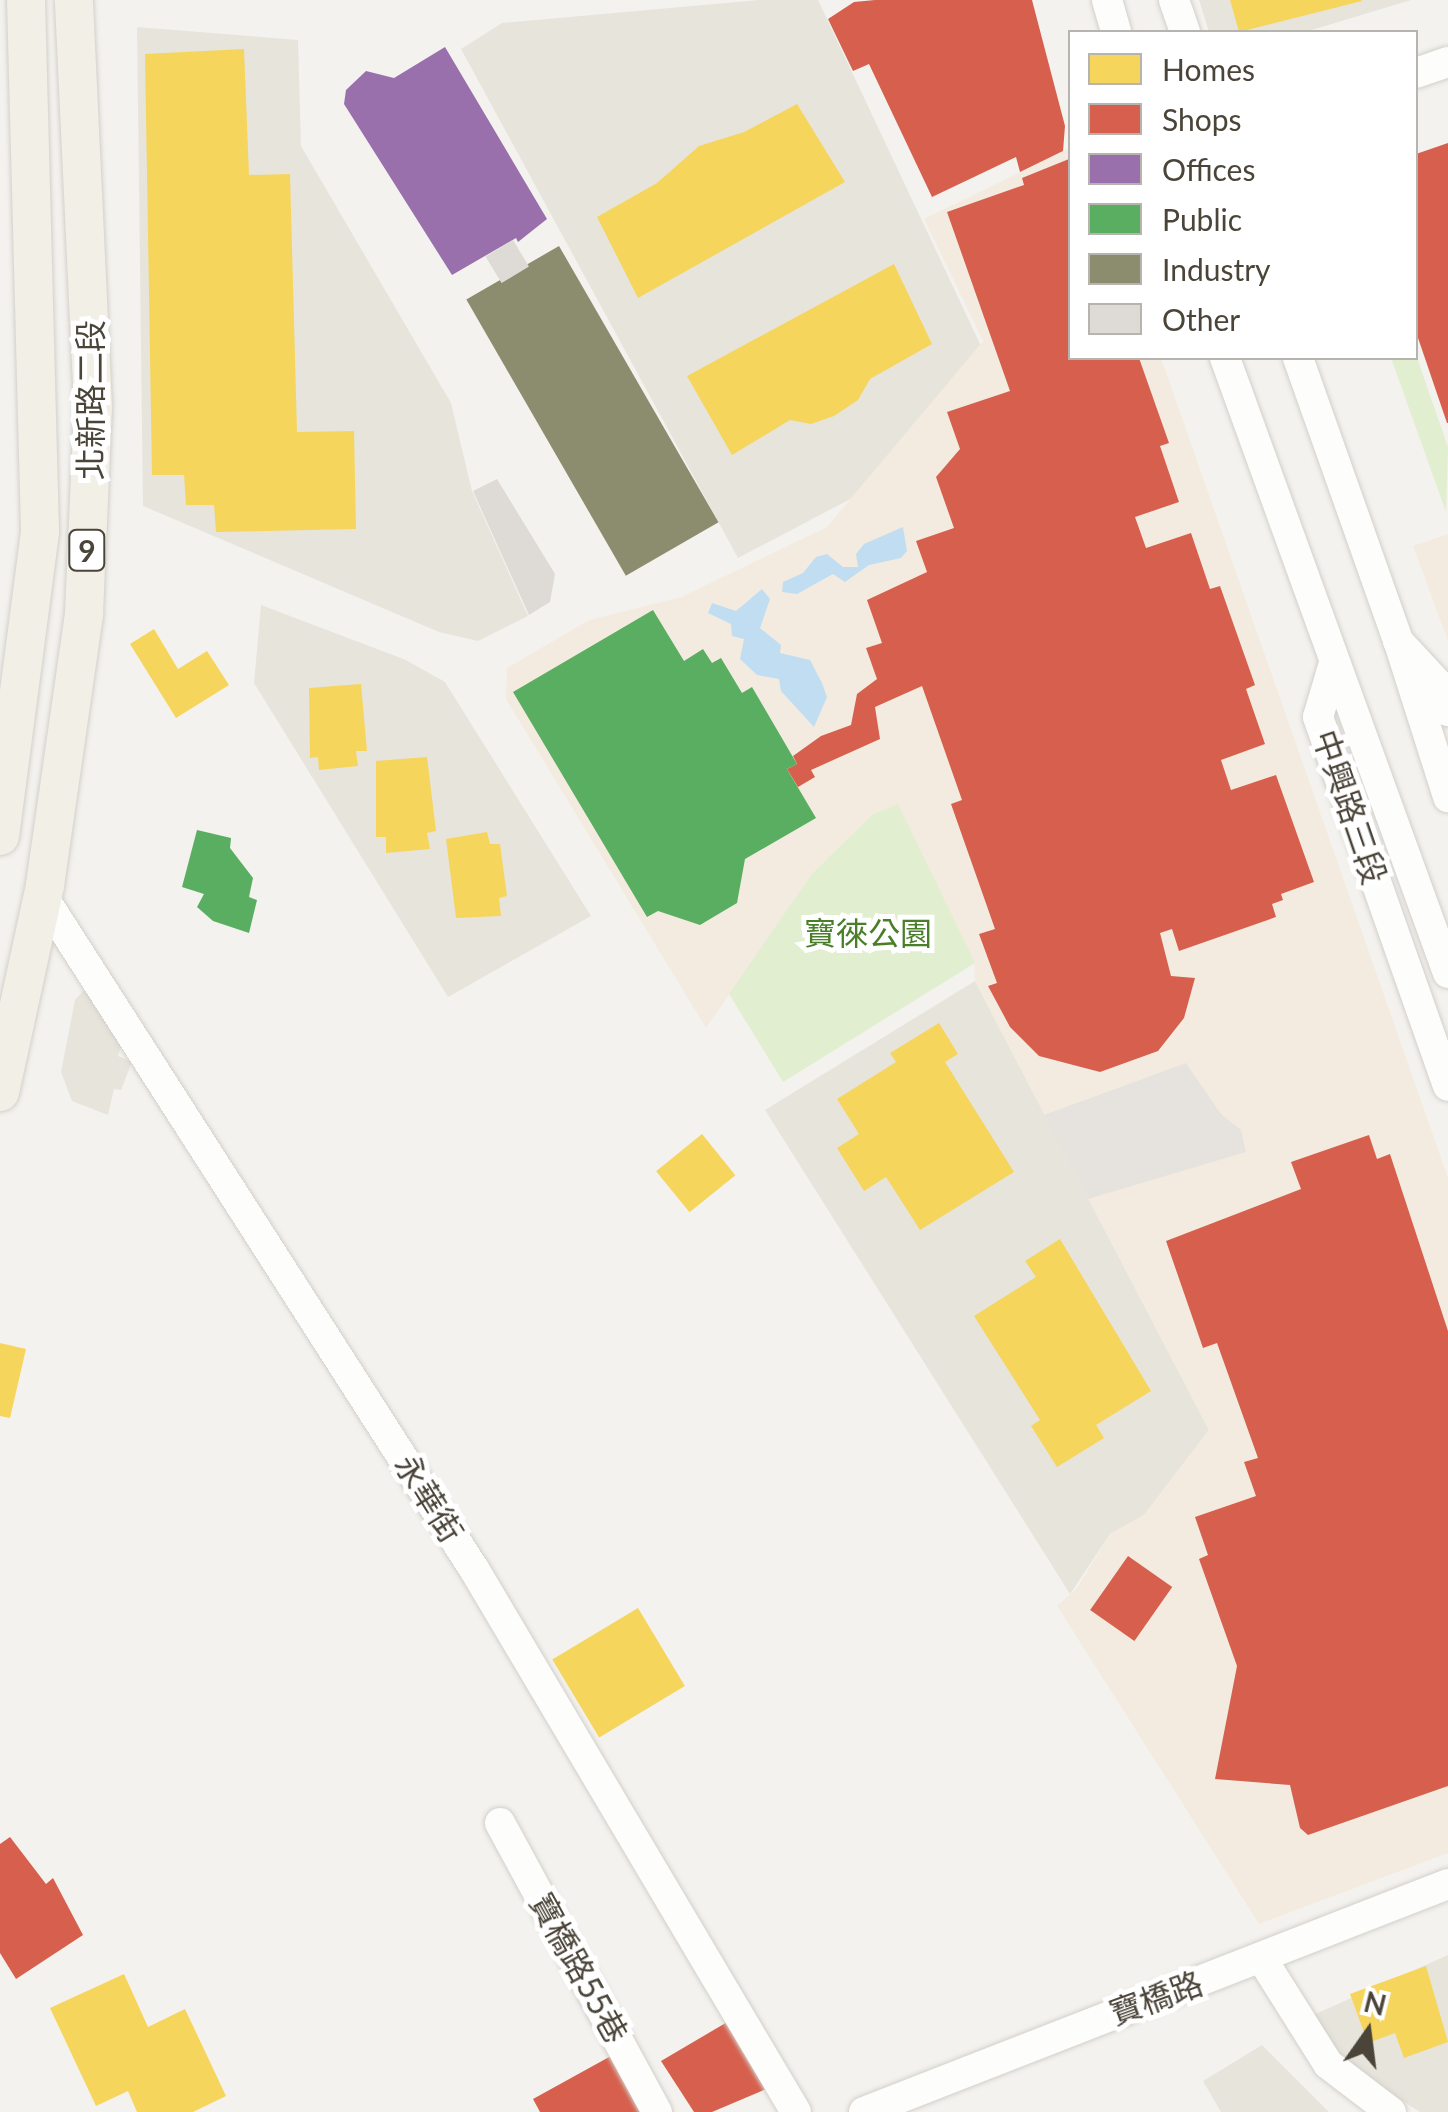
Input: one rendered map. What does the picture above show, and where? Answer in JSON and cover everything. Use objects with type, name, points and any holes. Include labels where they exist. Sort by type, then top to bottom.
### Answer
[{"type":"main road","name":"北新路二段","points":[[0,836],[40,531],[26,0]]},
{"type":"main road","name":"北新路二段","points":[[0,1092],[43,897],[84,613],[93,406],[74,0]]},
{"type":"street","points":[[1107,0],[1115,30]]},
{"type":"street","points":[[1174,0],[1185,30]]},
{"type":"street","points":[[1418,72],[1448,62]]},
{"type":"street","points":[[1227,360],[1448,973]]},
{"type":"street","points":[[1299,360],[1398,641],[1448,797]]},
{"type":"street","points":[[1398,641],[1438,684],[1448,710]]},
{"type":"street","name":"中興路三段","points":[[1334,663],[1318,717],[1448,1086]]},
{"type":"street","name":"永華街","points":[[43,897],[474,1569],[796,2112]]},
{"type":"street","name":"寶橋路55巷","points":[[500,1823],[657,2112]]},
{"type":"street","name":"寶橋路","points":[[864,2112],[1448,1884]]},
{"type":"street","points":[[1262,1959],[1328,2064],[1390,2112]]},
{"type":"shaded area","points":[[759,0],[818,0],[981,346],[856,496],[738,558],[461,49],[502,23]]},
{"type":"shaded area","points":[[1199,0],[1411,0],[1312,30],[1208,30]]},
{"type":"shaded area","points":[[137,27],[298,40],[301,146],[451,403],[472,491],[528,616],[478,641],[439,632],[143,506]]},
{"type":"shaded area","points":[[1068,149],[1068,360],[1162,360],[1448,1178],[1448,1853],[1259,1924],[1057,1606],[1077,1588],[1110,1534],[1144,1515],[1209,1430],[975,981],[974,963],[898,804],[811,875],[706,1028],[506,699],[507,668],[589,620],[681,597],[827,527],[983,341],[924,219]]},
{"type":"shaded area","points":[[1448,534],[1448,641],[1413,546]]},
{"type":"shaded area","points":[[261,605],[406,660],[445,682],[591,916],[448,997],[254,683]]},
{"type":"shaded area","points":[[975,981],[1209,1430],[1144,1515],[1110,1534],[1070,1594],[765,1110]]},
{"type":"shaded area","points":[[83,991],[102,994],[126,1030],[118,1056],[132,1062],[121,1090],[114,1089],[108,1115],[72,1101],[61,1072],[75,1000]]},
{"type":"shaded area","points":[[1186,1063],[1221,1114],[1241,1130],[1246,1152],[1088,1199],[1044,1115]]},
{"type":"shaded area","points":[[1448,1955],[1448,2112],[1420,2112],[1340,2062],[1313,2015]]},
{"type":"shaded area","points":[[1262,2045],[1329,2112],[1221,2112],[1203,2081]]},
{"type":"green space","points":[[1392,360],[1418,360],[1448,447],[1446,512]]},
{"type":"green space","name":"寶徠公園","points":[[898,804],[975,963],[783,1082],[729,994],[811,875],[872,815]]},
{"type":"water","points":[[903,527],[907,551],[901,558],[869,565],[845,582],[833,574],[797,594],[782,592],[783,582],[803,573],[816,557],[827,554],[843,567],[858,567],[856,554],[864,544]]},
{"type":"water","points":[[762,589],[770,599],[760,628],[781,645],[780,653],[810,660],[822,683],[827,697],[814,727],[781,691],[779,679],[757,675],[740,659],[744,639],[732,636],[731,624],[708,613],[712,603],[736,611]]},
{"type":"building: Homes","points":[[1230,0],[1362,1],[1247,30],[1238,30]]},
{"type":"building: Homes","points":[[244,49],[249,175],[290,174],[297,432],[354,431],[356,529],[216,532],[214,505],[186,505],[184,475],[152,475],[145,54]]},
{"type":"building: Homes","points":[[797,104],[845,182],[638,298],[597,217],[657,183],[699,146],[744,132]]},
{"type":"building: Homes","points":[[894,264],[932,344],[870,379],[858,400],[834,416],[811,424],[790,420],[732,455],[687,376]]},
{"type":"building: Homes","points":[[154,629],[178,669],[207,651],[229,685],[176,718],[130,644]]},
{"type":"building: Homes","points":[[361,684],[367,751],[356,751],[358,766],[319,770],[318,757],[310,758],[309,688]]},
{"type":"building: Homes","points":[[427,757],[436,831],[427,833],[430,849],[386,853],[386,837],[376,837],[376,761]]},
{"type":"building: Homes","points":[[487,832],[490,844],[500,844],[507,896],[499,898],[501,916],[456,918],[446,839]]},
{"type":"building: Homes","points":[[939,1023],[958,1054],[945,1062],[1014,1172],[920,1230],[886,1177],[864,1191],[837,1148],[859,1134],[837,1099],[896,1062],[890,1053]]},
{"type":"building: Homes","points":[[702,1134],[735,1175],[690,1212],[656,1171]]},
{"type":"building: Homes","points":[[1060,1239],[1151,1391],[1096,1425],[1104,1438],[1057,1467],[1031,1426],[1040,1420],[974,1316],[1036,1277],[1025,1261]]},
{"type":"building: Homes","points":[[0,1343],[26,1349],[10,1418],[0,1416]]},
{"type":"building: Homes","points":[[638,1608],[685,1686],[599,1738],[552,1660]]},
{"type":"building: Homes","points":[[1426,1966],[1448,2042],[1404,2058],[1395,2033],[1368,2043],[1350,1994]]},
{"type":"building: Homes","points":[[124,1974],[148,2027],[185,2009],[226,2096],[193,2112],[137,2112],[128,2091],[96,2106],[50,2008]]},
{"type":"building: Shops","points":[[1032,0],[1065,126],[1063,151],[1020,172],[1016,157],[932,197],[869,64],[853,71],[828,19],[854,2]]},
{"type":"building: Shops","points":[[1448,143],[1448,423],[1418,338],[1418,153]]},
{"type":"building: Shops","points":[[1068,159],[1068,360],[1140,360],[1169,443],[1160,446],[1179,502],[1135,517],[1146,548],[1191,533],[1210,589],[1220,586],[1255,685],[1246,689],[1265,744],[1221,760],[1231,790],[1276,775],[1314,882],[1281,894],[1283,900],[1272,904],[1276,917],[1179,951],[1172,929],[1160,933],[1171,976],[1195,978],[1184,1018],[1158,1051],[1100,1072],[1039,1056],[1010,1027],[988,986],[997,983],[979,934],[995,929],[951,804],[962,800],[922,686],[875,707],[880,739],[811,770],[815,777],[798,787],[787,769],[797,764],[793,756],[821,736],[851,725],[857,694],[877,679],[866,648],[882,643],[867,600],[927,572],[916,541],[954,528],[936,477],[960,449],[947,412],[1010,391],[947,212],[1024,185],[1022,178]]},
{"type":"building: Shops","points":[[1369,1135],[1377,1159],[1390,1154],[1448,1331],[1448,1786],[1308,1835],[1300,1828],[1290,1785],[1215,1779],[1237,1666],[1199,1559],[1208,1555],[1195,1517],[1256,1496],[1244,1462],[1258,1458],[1217,1343],[1203,1348],[1166,1241],[1301,1189],[1291,1162]]},
{"type":"building: Shops","points":[[1128,1556],[1172,1587],[1134,1641],[1090,1610]]},
{"type":"building: Shops","points":[[10,1837],[46,1884],[53,1878],[83,1935],[16,1979],[0,1953],[0,1844]]},
{"type":"building: Shops","points":[[729,2021],[771,2087],[712,2112],[694,2112],[661,2061]]},
{"type":"building: Shops","points":[[620,2051],[653,2112],[540,2112],[533,2099]]},
{"type":"building: Offices","points":[[445,47],[547,219],[518,242],[516,238],[452,275],[344,104],[346,90],[366,71],[394,78]]},
{"type":"building: Public","points":[[653,610],[684,661],[703,649],[712,663],[721,658],[742,693],[752,687],[797,764],[787,769],[816,818],[745,859],[737,903],[700,925],[658,911],[647,917],[513,692]]},
{"type":"building: Public","points":[[197,830],[231,838],[230,848],[253,878],[249,897],[257,900],[249,933],[213,921],[197,907],[204,894],[182,887]]},
{"type":"building: Industry","points":[[559,246],[718,522],[626,576],[466,300]]},
{"type":"building: Other","points":[[513,240],[529,267],[502,283],[486,256]]},
{"type":"building: Other","points":[[497,479],[555,574],[550,602],[529,615],[473,491]]}]
